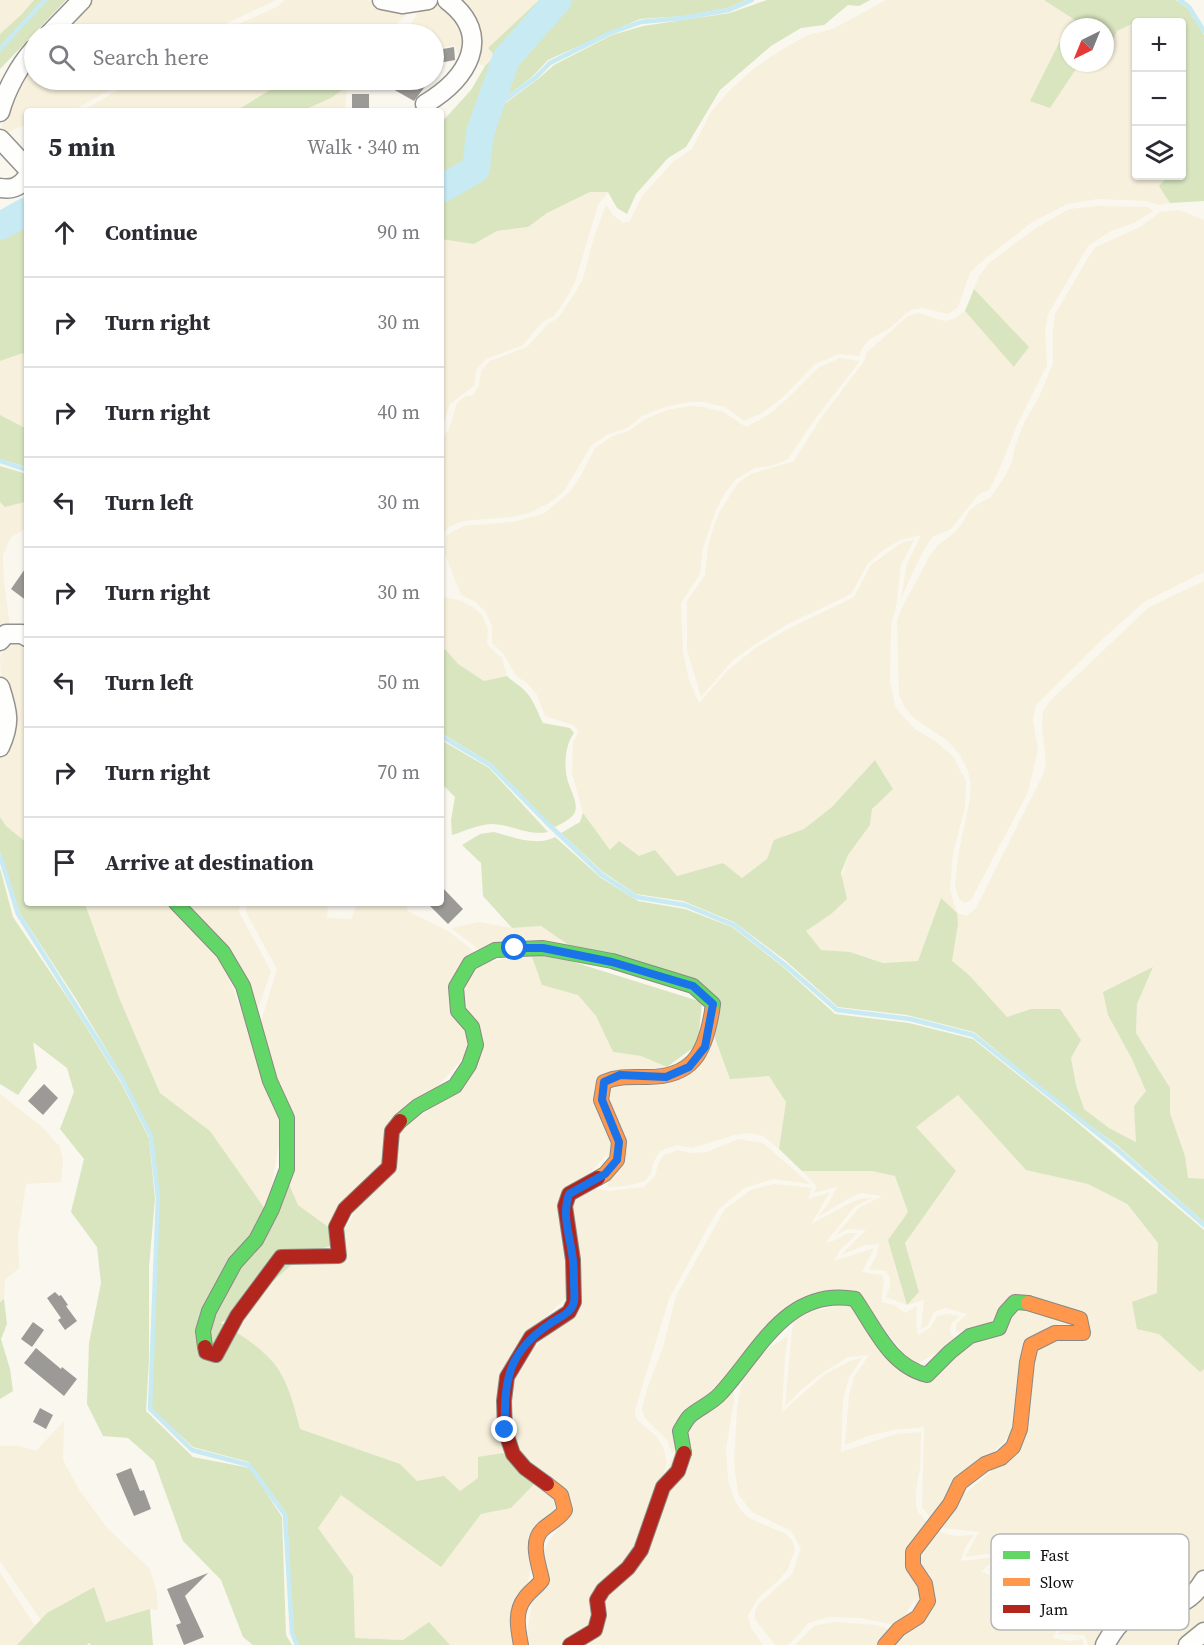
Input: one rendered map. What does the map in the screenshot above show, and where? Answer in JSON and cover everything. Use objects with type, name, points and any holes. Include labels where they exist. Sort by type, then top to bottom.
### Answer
[{"type":"street","points":[[59,24],[82,0]]},
{"type":"street","points":[[382,0],[402,4],[429,0]]},
{"type":"street","points":[[425,104],[454,84],[467,62],[472,47],[468,22],[461,10],[447,0]]},
{"type":"street","points":[[0,112],[3,100],[24,62]]},
{"type":"street","points":[[0,139],[24,165]]},
{"type":"street","points":[[0,188],[9,190],[24,181]]},
{"type":"street","points":[[0,641],[6,634],[24,635]]},
{"type":"street","points":[[0,687],[8,712],[8,730],[0,747]]},
{"type":"street","points":[[179,906],[223,952],[243,987],[270,1081],[287,1118],[287,1169],[272,1209],[256,1240],[235,1263],[209,1311],[203,1331],[206,1352],[216,1355],[225,1334],[281,1257],[317,1259],[339,1256],[336,1227],[345,1209],[389,1167],[392,1131],[402,1118],[418,1106],[455,1086],[476,1045],[472,1027],[458,1011],[456,987],[470,963],[495,950],[543,948],[612,962],[670,978],[693,986],[713,1004],[705,1047],[689,1067],[666,1077],[620,1075],[604,1082],[602,1100],[619,1142],[617,1160],[605,1174],[569,1194],[565,1206],[573,1260],[574,1302],[569,1312],[531,1337],[507,1377],[504,1401],[505,1430],[513,1454],[525,1468],[561,1495],[565,1510],[558,1521],[543,1529],[536,1541],[542,1580],[536,1589],[526,1596],[519,1609],[518,1627],[521,1645]]},
{"type":"street","points":[[570,1645],[595,1630],[600,1615],[597,1600],[603,1590],[628,1568],[641,1550],[663,1487],[678,1471],[684,1452],[680,1431],[689,1417],[718,1395],[757,1345],[797,1308],[838,1296],[855,1299],[897,1360],[915,1374],[927,1376],[937,1363],[974,1334],[990,1333],[999,1328],[1005,1313],[1015,1302],[1028,1301],[1063,1317],[1080,1319],[1083,1333],[1054,1333],[1031,1345],[1020,1429],[1013,1447],[1001,1458],[985,1464],[960,1483],[950,1504],[913,1552],[913,1566],[925,1584],[928,1601],[918,1617],[899,1629],[885,1645]]},
{"type":"street","points":[[1189,1598],[1204,1580]]},
{"type":"street","points":[[1105,1645],[1113,1630]]},
{"type":"street","points":[[1188,1645],[1204,1632]]},
{"type":"shaded area","points":[[0,0],[34,0],[0,34]]},
{"type":"shaded area","points":[[86,0],[276,0],[225,24],[63,24]]},
{"type":"shaded area","points":[[285,0],[368,0],[410,11],[396,24],[239,24],[277,7]]},
{"type":"shaded area","points":[[452,0],[539,0],[488,48],[495,56],[485,66],[473,62]]},
{"type":"shaded area","points":[[886,0],[1044,0],[1073,18],[1060,18],[1060,42],[1050,108],[1074,72],[1114,72],[1114,36],[1116,31],[1132,24],[1132,180],[1164,180],[1159,186],[1170,203],[1158,205],[1147,201],[1097,199],[1067,204],[1031,223],[981,262],[970,273],[958,307],[948,314],[923,308],[910,310],[890,328],[870,339],[862,348],[859,356],[839,354],[815,364],[782,398],[762,413],[744,421],[725,407],[703,402],[665,407],[642,416],[627,428],[606,435],[591,446],[564,491],[549,503],[529,513],[510,517],[463,521],[449,527],[444,533],[444,436],[449,429],[457,403],[464,397],[473,395],[479,385],[481,371],[490,361],[527,347],[548,324],[558,318],[583,279],[594,237],[606,205],[623,223],[630,221],[642,196],[673,162],[692,149],[711,112],[729,91],[752,70],[808,35],[833,29]]},
{"type":"shaded area","points":[[437,4],[447,7],[457,16],[465,41],[461,63],[455,45],[444,47],[444,24],[411,24],[422,5]]},
{"type":"shaded area","points":[[24,69],[24,90],[110,90],[77,108],[24,108],[24,125],[3,134],[6,99]]},
{"type":"shaded area","points":[[118,90],[270,90],[241,108],[87,108]]},
{"type":"shaded area","points":[[342,90],[347,90],[345,108],[309,108],[331,98]]},
{"type":"shaded area","points":[[590,192],[608,192],[598,205],[575,282],[554,316],[542,322],[523,345],[486,359],[476,370],[474,386],[450,404],[444,422],[444,239],[474,244],[497,231],[528,227],[547,213]]},
{"type":"shaded area","points":[[1098,206],[1147,207],[1153,211],[1134,223],[1111,231],[1088,246],[1048,314],[1045,331],[1047,365],[1017,425],[990,489],[978,495],[951,529],[932,537],[901,598],[907,564],[921,535],[900,540],[882,551],[868,563],[851,594],[786,625],[733,660],[701,697],[687,650],[687,601],[705,575],[708,547],[713,529],[720,511],[738,483],[751,474],[794,461],[821,418],[865,360],[866,353],[908,316],[918,313],[944,321],[954,319],[965,311],[1015,367],[1029,347],[974,289],[979,276],[989,263],[1036,228],[1069,209]]},
{"type":"shaded area","points":[[1179,210],[1204,220],[1204,572],[1144,602],[1036,705],[1033,720],[1038,750],[1028,792],[971,900],[965,903],[959,899],[955,886],[959,850],[969,804],[971,784],[968,771],[960,755],[948,741],[915,719],[906,709],[899,695],[897,620],[929,557],[938,545],[953,534],[962,524],[968,512],[991,497],[1005,476],[1025,421],[1038,399],[1053,364],[1055,314],[1094,248],[1140,227],[1160,212]]},
{"type":"shaded area","points":[[23,353],[24,355],[24,427],[0,415],[0,361]]},
{"type":"shaded area","points":[[840,358],[860,361],[815,419],[788,459],[774,465],[755,468],[736,479],[715,512],[703,548],[700,574],[681,603],[683,652],[689,680],[699,703],[727,671],[757,647],[854,597],[871,565],[901,543],[914,540],[901,565],[896,607],[891,625],[890,680],[895,706],[915,729],[935,741],[953,756],[966,782],[965,808],[953,853],[950,889],[957,913],[967,916],[976,908],[1043,775],[1046,763],[1042,726],[1043,712],[1050,701],[1149,607],[1204,581],[1204,1179],[1188,1179],[1185,1156],[1170,1113],[1170,1088],[1136,1033],[1137,1004],[1152,968],[1103,992],[1146,1091],[1134,1106],[1137,1142],[1109,1128],[1084,1109],[1076,1085],[1071,1058],[1031,1009],[1007,1017],[969,975],[951,961],[958,924],[941,898],[918,961],[883,963],[850,952],[821,950],[805,931],[831,914],[848,855],[870,825],[872,809],[893,789],[876,761],[832,807],[804,829],[775,840],[767,859],[742,878],[723,863],[677,876],[655,850],[639,856],[610,850],[583,813],[572,773],[573,742],[579,731],[573,725],[545,716],[537,695],[527,683],[516,676],[503,653],[492,643],[492,626],[485,611],[474,601],[461,595],[445,554],[446,536],[463,526],[512,522],[543,514],[569,493],[595,448],[611,437],[630,430],[645,419],[667,410],[689,406],[703,407],[724,412],[746,427],[768,415],[818,368]]},
{"type":"shaded area","points":[[0,502],[5,507],[24,502],[24,530],[11,537],[3,555],[10,626],[0,632]]},
{"type":"shaded area","points":[[444,598],[459,600],[482,615],[488,629],[487,645],[502,658],[507,676],[484,681],[458,664],[444,650]]},
{"type":"shaded area","points":[[17,641],[24,643],[24,841],[6,826],[0,817],[0,754],[9,702],[1,674],[0,657],[6,646]]},
{"type":"shaded area","points":[[84,906],[175,906],[220,955],[283,1120],[267,1212],[210,1131],[160,1093],[120,1000]]},
{"type":"shaded area","points":[[182,906],[240,906],[239,912],[271,971],[255,1018]]},
{"type":"shaded area","points":[[247,906],[328,906],[327,918],[351,919],[358,906],[407,906],[407,911],[448,931],[477,954],[459,974],[471,1049],[428,1097],[385,1163],[331,1229],[298,1205],[289,1184],[260,1025],[277,969],[246,912]]},
{"type":"shaded area","points":[[479,922],[512,928],[541,926],[573,948],[481,951],[451,928]]},
{"type":"shaded area","points":[[531,953],[542,985],[577,994],[596,1016],[613,1052],[641,1056],[667,1067],[608,1075],[616,1144],[580,1184],[570,1294],[528,1334],[503,1453],[479,1478],[460,1491],[444,1477],[417,1481],[400,1464],[299,1429],[290,1394],[233,1329],[282,1260],[343,1234],[397,1132],[464,1086],[462,997],[475,965]]},
{"type":"shaded area","points":[[715,1038],[769,1075],[786,1102],[779,1149],[763,1136],[750,1133],[735,1135],[692,1148],[677,1145],[660,1151],[645,1181],[626,1186],[608,1187],[605,1090],[648,1080]]},
{"type":"shaded area","points":[[0,1094],[41,1126],[60,1147],[63,1160],[61,1182],[26,1184],[18,1237],[19,1268],[5,1280],[4,1299],[0,1302]]},
{"type":"shaded area","points":[[958,1095],[1026,1170],[1088,1184],[1126,1204],[1158,1243],[1159,1334],[1200,1371],[1204,1369],[1204,1575],[1189,1594],[1189,1534],[991,1534],[991,1553],[965,1557],[979,1532],[943,1528],[952,1505],[1004,1460],[1030,1361],[1051,1337],[1042,1303],[995,1322],[956,1332],[956,1324],[967,1314],[945,1308],[934,1312],[928,1325],[921,1329],[924,1300],[907,1305],[886,1297],[890,1278],[886,1271],[869,1269],[876,1257],[879,1244],[865,1245],[841,1255],[866,1230],[848,1229],[836,1235],[859,1208],[882,1196],[861,1193],[818,1217],[837,1187],[813,1193],[817,1187],[802,1171],[872,1171],[895,1176],[908,1212],[888,1240],[919,1292],[905,1243],[956,1171],[915,1127]]},
{"type":"shaded area","points":[[738,1139],[763,1143],[810,1184],[773,1179],[744,1188],[718,1210],[669,1299],[635,1410],[636,1419],[656,1436],[663,1447],[667,1462],[654,1509],[595,1619],[567,1645],[525,1645],[540,1555],[564,1519],[513,1445],[514,1366],[568,1317],[569,1206],[591,1188],[608,1191],[644,1187],[655,1176],[658,1164],[664,1155],[678,1150],[691,1153],[707,1152]]},
{"type":"shaded area","points":[[774,1184],[812,1188],[808,1199],[830,1192],[811,1224],[852,1202],[863,1198],[873,1198],[855,1206],[826,1242],[848,1233],[858,1233],[841,1249],[834,1261],[874,1248],[862,1272],[882,1275],[884,1281],[881,1302],[894,1305],[905,1313],[917,1306],[918,1335],[930,1328],[937,1316],[946,1314],[959,1316],[952,1323],[950,1330],[951,1335],[958,1341],[915,1365],[872,1317],[810,1297],[672,1453],[667,1440],[645,1418],[642,1409],[663,1347],[676,1296],[725,1209],[751,1190]]},
{"type":"shaded area","points":[[846,1304],[912,1375],[1017,1305],[1062,1319],[1042,1331],[1016,1428],[932,1520],[922,1507],[924,1427],[893,1430],[845,1445],[849,1395],[854,1377],[869,1355],[848,1357],[822,1373],[785,1406],[792,1330],[796,1315]]},
{"type":"shaded area","points":[[788,1336],[782,1412],[824,1375],[850,1361],[862,1358],[849,1377],[843,1399],[841,1452],[896,1434],[921,1432],[916,1505],[918,1512],[928,1523],[921,1588],[899,1626],[860,1618],[828,1617],[809,1623],[788,1645],[775,1645],[755,1619],[755,1611],[759,1604],[792,1574],[801,1549],[791,1531],[752,1512],[738,1494],[734,1463],[737,1407],[745,1363]]},
{"type":"shaded area","points":[[734,1380],[734,1400],[726,1449],[728,1479],[734,1499],[749,1518],[786,1534],[792,1540],[795,1549],[788,1569],[759,1597],[748,1615],[751,1628],[763,1645],[575,1645],[608,1590],[686,1429]]},
{"type":"shaded area","points":[[64,1421],[63,1460],[80,1491],[107,1528],[150,1569],[156,1589],[158,1610],[150,1609],[105,1622],[93,1587],[47,1613],[41,1620],[0,1561],[0,1446],[20,1446],[36,1451]]},
{"type":"shaded area","points":[[538,1480],[559,1497],[533,1556],[516,1645],[450,1645],[429,1622],[404,1640],[355,1638],[353,1576],[318,1528],[341,1495],[441,1566],[481,1514],[511,1508]]},
{"type":"shaded area","points":[[935,1530],[955,1536],[974,1535],[965,1548],[961,1561],[991,1558],[991,1562],[981,1572],[991,1575],[991,1630],[1057,1630],[1052,1638],[1070,1641],[1082,1639],[1084,1645],[890,1645],[914,1623],[917,1565]]},
{"type":"shaded area","points":[[0,1573],[35,1626],[17,1645],[0,1645]]},
{"type":"shaded area","points":[[1204,1586],[1204,1628],[1183,1645],[1109,1645],[1120,1630],[1189,1630],[1189,1594]]},
{"type":"shaded area","points":[[834,1622],[876,1625],[895,1631],[881,1645],[795,1645],[814,1626]]},
{"type":"shaded area","points":[[1062,1630],[1117,1630],[1103,1645],[1088,1645],[1085,1635],[1057,1634]]},
{"type":"green space","points":[[34,0],[66,0],[43,24],[24,24],[24,44],[0,69],[0,34]]},
{"type":"green space","points":[[539,0],[552,0],[500,60],[471,168],[444,182],[444,120],[471,90],[485,66],[495,56],[488,48]]},
{"type":"green space","points":[[561,0],[746,0],[728,8],[684,16],[640,19],[548,60],[532,77],[490,109],[508,61]]},
{"type":"green space","points":[[767,0],[870,0],[859,6],[848,5],[824,25],[801,28],[771,46],[720,90],[686,147],[668,158],[636,194],[627,214],[617,208],[608,192],[590,192],[547,213],[528,227],[497,231],[474,244],[444,239],[444,192],[481,170],[485,133],[491,114],[554,65],[612,35],[643,26],[730,13]]},
{"type":"green space","points":[[1044,0],[1176,0],[1188,9],[1204,35],[1204,201],[1170,203],[1159,186],[1164,180],[1186,180],[1186,18],[1132,18],[1132,24],[1117,31],[1114,38],[1114,18],[1072,18]]},
{"type":"green space","points":[[1059,43],[1060,72],[1074,72],[1050,108],[1030,101]]},
{"type":"green space","points":[[270,90],[342,90],[309,108],[241,108]]},
{"type":"green space","points":[[24,217],[24,355],[23,353],[0,361],[0,230]]},
{"type":"green space","points":[[974,289],[1029,347],[1014,367],[965,311]]},
{"type":"green space","points":[[0,415],[24,427],[24,466],[0,459]]},
{"type":"green space","points":[[0,466],[24,473],[24,502],[5,507],[0,502]]},
{"type":"green space","points":[[444,650],[458,664],[484,681],[507,676],[529,695],[543,723],[570,728],[574,733],[567,749],[566,767],[568,782],[576,805],[574,814],[555,827],[545,820],[491,763],[444,735]]},
{"type":"green space","points":[[444,742],[489,768],[548,832],[534,833],[488,824],[452,835],[451,820],[455,797],[444,786]]},
{"type":"green space","points":[[875,760],[893,789],[872,809],[870,825],[848,855],[841,873],[847,899],[831,914],[806,931],[821,950],[850,952],[883,963],[918,961],[941,898],[957,913],[958,924],[952,961],[969,975],[1007,1017],[1031,1009],[1060,1009],[1081,1040],[1071,1058],[1076,1085],[1084,1109],[1109,1128],[1136,1142],[1134,1106],[1146,1091],[1108,1015],[1103,992],[1153,967],[1137,1004],[1136,1033],[1170,1088],[1170,1113],[1185,1156],[1188,1178],[1204,1179],[1204,1222],[1118,1146],[1068,1109],[974,1032],[907,1015],[838,1007],[786,961],[734,922],[683,901],[636,894],[603,872],[561,833],[580,822],[583,813],[610,850],[619,841],[639,856],[655,850],[677,876],[723,863],[742,878],[767,859],[774,840],[804,829],[832,807]]},
{"type":"green space","points":[[0,817],[6,826],[24,841],[24,906],[86,907],[120,1000],[160,1093],[210,1131],[267,1212],[204,1313],[247,1340],[276,1366],[289,1392],[300,1429],[400,1464],[417,1481],[444,1476],[460,1491],[478,1478],[478,1457],[503,1453],[538,1480],[511,1508],[481,1514],[441,1567],[341,1495],[318,1528],[353,1576],[355,1638],[403,1640],[429,1622],[450,1645],[299,1645],[293,1631],[287,1514],[249,1462],[193,1447],[151,1408],[159,1196],[152,1134],[123,1077],[20,913],[0,852]]},
{"type":"green space","points":[[494,832],[533,841],[555,837],[601,878],[638,901],[685,909],[732,927],[783,967],[835,1014],[909,1023],[973,1039],[1072,1118],[1204,1230],[1204,1369],[1200,1372],[1159,1334],[1137,1329],[1132,1302],[1157,1293],[1158,1243],[1127,1204],[1088,1184],[1026,1170],[958,1095],[916,1127],[956,1171],[905,1243],[919,1292],[907,1305],[888,1240],[908,1212],[895,1176],[872,1171],[802,1171],[779,1149],[786,1102],[769,1076],[730,1079],[715,1038],[716,1002],[573,948],[541,926],[512,928],[483,896],[481,863],[462,845],[480,834]]},
{"type":"green space","points":[[0,868],[13,917],[121,1083],[149,1138],[155,1199],[149,1267],[149,1359],[146,1411],[193,1457],[250,1468],[282,1517],[286,1635],[292,1645],[253,1645],[243,1637],[221,1580],[183,1541],[154,1461],[128,1438],[103,1436],[87,1404],[89,1343],[101,1283],[97,1247],[71,1212],[84,1159],[60,1129],[74,1092],[67,1068],[33,1042],[37,1068],[18,1095],[0,1084]]},
{"type":"green space","points":[[531,954],[548,954],[702,1002],[698,1044],[667,1067],[641,1056],[613,1052],[596,1016],[578,995],[542,985]]},
{"type":"green space","points":[[289,1184],[298,1205],[331,1229],[337,1244],[305,1253],[232,1317],[206,1330]]},
{"type":"green space","points":[[4,1299],[7,1324],[1,1339],[10,1369],[13,1391],[0,1399],[0,1302]]},
{"type":"green space","points":[[94,1587],[106,1622],[150,1609],[153,1645],[91,1645],[89,1643],[87,1645],[17,1645],[47,1613]]},
{"type":"building","points":[[454,47],[455,60],[444,62],[444,49]]},
{"type":"building","points":[[395,90],[422,90],[414,101]]},
{"type":"building","points":[[352,94],[369,94],[369,108],[352,108]]},
{"type":"building","points":[[24,570],[24,599],[11,589]]},
{"type":"building","points":[[444,889],[463,909],[448,924],[430,906],[444,906]]},
{"type":"building","points":[[44,1084],[58,1098],[43,1115],[28,1101]]},
{"type":"building","points":[[55,1292],[61,1295],[77,1321],[65,1330],[58,1320],[61,1318],[47,1298]]},
{"type":"building","points":[[33,1322],[44,1330],[32,1347],[21,1339]]},
{"type":"building","points":[[36,1348],[77,1379],[64,1396],[24,1363]]},
{"type":"building","points":[[40,1408],[53,1415],[46,1429],[33,1422]]},
{"type":"building","points":[[131,1468],[140,1491],[144,1490],[151,1509],[134,1516],[116,1474]]},
{"type":"building","points":[[208,1573],[185,1596],[204,1637],[184,1645],[176,1625],[181,1623],[167,1589]]},
{"type":"waterway","points":[[0,49],[45,0]]},
{"type":"waterway","points":[[444,187],[476,169],[480,133],[506,59],[558,0]]},
{"type":"waterway","points":[[487,113],[535,78],[550,63],[610,33],[641,22],[729,10],[752,0]]},
{"type":"waterway","points":[[1180,0],[1189,7],[1204,31]]},
{"type":"waterway","points":[[0,226],[24,213]]},
{"type":"waterway","points":[[0,461],[24,469]]},
{"type":"waterway","points":[[444,738],[490,765],[602,875],[636,897],[685,905],[734,925],[837,1010],[910,1019],[973,1035],[1117,1149],[1204,1225]]},
{"type":"waterway","points":[[0,856],[18,914],[122,1079],[151,1136],[158,1198],[150,1409],[192,1450],[249,1465],[285,1515],[292,1633],[297,1645]]},
{"type":"traffic: fast","points":[[179,906],[223,952],[243,986],[270,1081],[287,1118],[287,1169],[272,1209],[256,1240],[235,1263],[209,1311],[203,1331],[205,1347]]},
{"type":"traffic: fast","points":[[400,1121],[418,1106],[455,1086],[469,1065],[476,1045],[472,1027],[458,1011],[456,987],[470,963],[495,950],[543,948],[612,961],[693,986],[713,1004],[712,1011]]},
{"type":"traffic: fast","points":[[684,1453],[680,1431],[689,1418],[720,1394],[776,1326],[792,1313],[810,1303],[831,1298],[855,1299],[893,1355],[914,1370],[927,1375],[970,1336],[999,1328],[1005,1313],[1015,1302],[1028,1303]]},
{"type":"traffic: slow","points":[[598,1178],[605,1174],[617,1160],[619,1142],[601,1100],[604,1082],[624,1077],[661,1076],[685,1068],[700,1051],[712,1011]]},
{"type":"traffic: slow","points":[[885,1645],[899,1629],[918,1617],[928,1601],[925,1584],[913,1566],[913,1552],[950,1504],[960,1483],[985,1464],[1001,1458],[1013,1447],[1020,1429],[1031,1345],[1055,1333],[1083,1333],[1080,1319],[1028,1303]]},
{"type":"traffic: slow","points":[[521,1645],[519,1609],[525,1598],[542,1580],[536,1553],[537,1540],[543,1529],[565,1510],[561,1495],[547,1484]]},
{"type":"traffic: jam","points":[[205,1347],[206,1352],[216,1355],[237,1316],[281,1257],[339,1256],[336,1227],[345,1209],[389,1167],[392,1131],[400,1121]]},
{"type":"traffic: jam","points":[[547,1484],[525,1468],[513,1454],[505,1430],[504,1401],[507,1377],[531,1337],[569,1312],[574,1302],[573,1260],[565,1206],[569,1194],[598,1178]]},
{"type":"traffic: jam","points":[[570,1645],[595,1630],[599,1615],[597,1600],[603,1590],[628,1568],[641,1550],[663,1487],[678,1471],[684,1453]]},
{"type":"route","points":[[505,1430],[504,1401],[507,1377],[519,1354],[531,1337],[569,1312],[574,1302],[573,1260],[565,1206],[569,1194],[605,1174],[617,1160],[619,1142],[602,1100],[604,1082],[620,1075],[666,1077],[689,1067],[705,1047],[713,1004],[693,986],[670,978],[578,954],[543,948],[515,948]]}]
